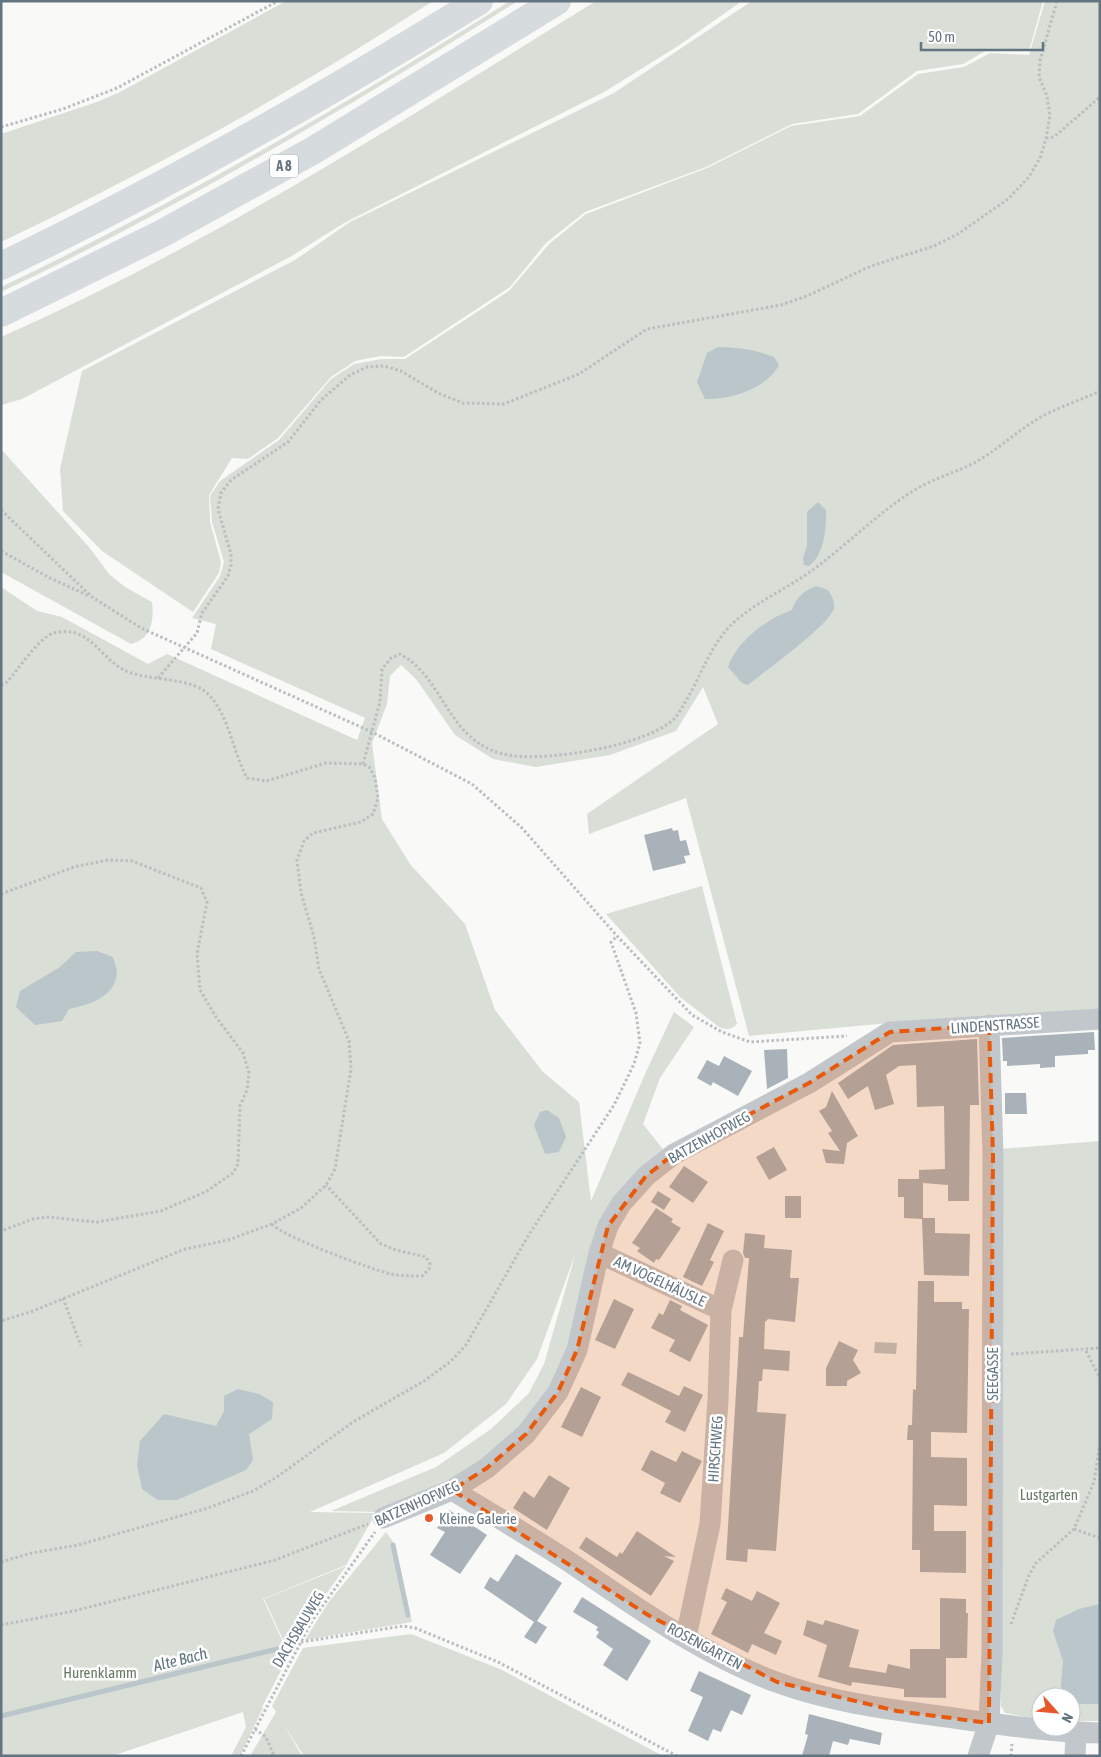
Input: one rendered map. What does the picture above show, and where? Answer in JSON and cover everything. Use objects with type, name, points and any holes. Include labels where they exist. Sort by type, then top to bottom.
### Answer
[{"type":"highway","points":[[1,266],[120,208],[198,166],[479,1]]},
{"type":"highway","name":"A 8","points":[[1,313],[162,234],[314,150],[556,1]]},
{"type":"street","name":"LINDENSTRASSE","points":[[890,1032],[1100,1019]]},
{"type":"street","name":"SEEGASSE","points":[[978,1756],[990,1723],[993,1155],[989,1025]]},
{"type":"street","name":"BATZENHOFWEG","points":[[382,1518],[452,1490],[487,1468],[526,1434],[558,1392],[577,1350],[599,1253],[608,1226],[621,1204],[646,1176],[674,1154],[809,1083],[890,1032]]},
{"type":"street","name":"AM VOGELHÄUSLE","points":[[599,1253],[721,1310]]},
{"type":"street","name":"HIRSCHWEG","points":[[686,1637],[710,1524],[718,1400],[721,1310],[733,1260]]},
{"type":"street","name":"ROSENGARTEN","points":[[452,1490],[541,1543],[648,1615],[736,1664],[777,1682],[825,1696],[897,1710],[1031,1729]]},
{"type":"street","name":"ROSENGARTEN","points":[[1081,1732],[1100,1733]]},
{"type":"street","points":[[1075,1756],[1076,1737]]},
{"type":"path","points":[[1,127],[63,109],[117,88],[278,1]]},
{"type":"path","points":[[158,678],[197,634],[202,613],[228,576],[231,554],[218,509],[221,493],[231,480],[288,442],[321,400],[350,375],[367,367],[384,366],[400,371],[438,393],[463,403],[504,404],[578,374],[647,329],[782,304],[807,296],[871,266],[934,246],[958,234],[1008,199],[1029,177],[1041,156],[1046,138],[1050,116],[1047,96],[1039,77],[1040,61],[1057,1]]},
{"type":"path","points":[[1046,138],[1054,137],[1100,97]]},
{"type":"path","points":[[363,764],[380,702],[382,669],[390,658],[400,654],[412,660],[432,686],[454,721],[468,735],[485,747],[514,756],[551,755],[607,747],[645,737],[674,719],[692,691],[711,652],[730,626],[760,603],[813,569],[918,488],[976,462],[1037,419],[1100,391]]},
{"type":"path","points":[[1,510],[92,597]]},
{"type":"path","points":[[1,551],[48,577],[92,597],[141,628],[372,732],[472,784],[495,802],[522,828],[616,936],[692,1015],[722,1032],[750,1042],[851,1036]]},
{"type":"path","points":[[1,685],[7,682],[40,642],[53,634],[70,632],[90,640],[123,670],[147,677],[194,686],[209,694],[218,706],[247,778],[266,781],[326,763],[363,764],[370,768],[375,778],[378,798],[373,814],[361,822],[313,833],[304,841],[297,860],[300,893],[314,937],[319,969],[349,1041],[351,1069],[343,1110],[340,1145],[335,1169],[326,1185],[301,1208],[272,1224],[228,1240],[185,1249],[1,1321]]},
{"type":"path","points":[[1,894],[74,867],[108,860],[132,861],[201,888],[207,902],[197,954],[200,990],[216,1018],[242,1053],[249,1073],[247,1090],[240,1106],[238,1164],[233,1173],[207,1191],[183,1203],[153,1213],[96,1222],[48,1218],[33,1219],[1,1231]]},
{"type":"path","points":[[1,1562],[32,1553],[88,1542],[208,1508],[253,1491],[277,1477],[352,1422],[424,1381],[450,1362],[466,1345],[528,1236],[614,1105],[634,1064],[640,1043],[636,1013],[611,942],[616,936]]},
{"type":"path","points":[[272,1224],[276,1230],[310,1245],[389,1274],[422,1276],[429,1270],[430,1264],[426,1257],[396,1250],[381,1244],[326,1185]]},
{"type":"path","points":[[63,1298],[81,1346]]},
{"type":"path","points":[[992,1355],[1086,1351],[1100,1348]]},
{"type":"path","points":[[1086,1351],[1100,1378]]},
{"type":"path","points":[[1009,1630],[1029,1575],[1036,1563],[1074,1529],[1094,1482],[1100,1444]]},
{"type":"path","name":"BATZENHOFWEG","points":[[1,1625],[74,1611],[275,1560],[382,1518]]},
{"type":"path","name":"DACHSBAUWEG","points":[[241,1756],[312,1621],[382,1518]]},
{"type":"path","points":[[1074,1529],[1100,1538]]},
{"type":"path","points":[[301,1642],[403,1626],[415,1628],[498,1662],[677,1756]]},
{"type":"path","points":[[255,1729],[266,1737],[274,1756]]},
{"type":"highlighted area","points":[[989,1025],[993,1155],[989,1723],[897,1711],[777,1682],[648,1615],[452,1490],[487,1468],[526,1434],[558,1392],[577,1350],[608,1226],[646,1176],[674,1154],[809,1083],[890,1032]]},
{"type":"green space","points":[[286,1],[433,1],[328,67],[221,129],[112,187],[1,242],[1,134],[97,102],[120,92]]},
{"type":"green space","points":[[510,1],[518,1],[392,79],[264,154],[134,225],[1,292],[1,287],[132,222],[260,152],[386,78]]},
{"type":"green space","points":[[596,1],[742,1],[678,46],[604,92],[344,223],[290,257],[22,399],[1,405],[1,337],[155,263],[230,222],[378,136]]},
{"type":"green space","points":[[752,1],[1043,1],[1029,51],[987,50],[963,64],[917,71],[858,114],[792,124],[706,167],[585,212],[546,243],[510,287],[404,357],[381,356],[355,361],[331,377],[278,438],[248,459],[232,458],[209,495],[210,522],[221,562],[219,573],[193,612],[102,551],[63,511],[60,469],[82,371],[295,260],[350,222],[614,93]]},
{"type":"green space","name":"Hurenklamm","points":[[1045,1],[1100,1],[1100,1012],[911,1021],[749,1036],[686,798],[589,834],[587,814],[718,724],[703,687],[676,731],[610,755],[536,767],[493,759],[455,735],[416,679],[401,665],[390,676],[387,704],[372,743],[382,819],[410,864],[465,924],[495,1010],[543,1072],[579,1102],[591,1201],[645,1074],[674,1012],[694,1027],[660,1078],[643,1124],[666,1153],[600,1225],[573,1346],[539,1409],[470,1473],[380,1512],[331,1511],[436,1467],[491,1429],[529,1393],[544,1364],[576,1252],[537,1359],[506,1404],[444,1453],[310,1512],[376,1513],[346,1565],[263,1599],[289,1655],[262,1707],[240,1756],[231,1756],[246,1727],[243,1712],[112,1756],[1,1756],[1,587],[37,611],[62,617],[148,664],[167,654],[357,740],[365,718],[211,649],[216,624],[192,618],[220,576],[224,562],[212,522],[210,496],[220,481],[279,440],[331,379],[354,364],[381,359],[405,359],[509,291],[549,244],[586,214],[707,168],[791,126],[860,116],[918,74],[964,67],[990,53],[1029,55]]},
{"type":"green space","points":[[1,449],[89,547],[109,574],[125,587],[152,602],[152,622],[143,638],[131,644],[1,572]]},
{"type":"green space","points":[[702,886],[737,1024],[729,1029],[719,1027],[680,997],[606,914]]},
{"type":"green space","name":"Lustgarten","points":[[1100,1141],[1100,1721],[1081,1721],[1081,1687],[1031,1687],[1031,1718],[1005,1713],[1001,1706],[999,1149]]},
{"type":"green space","points":[[386,1532],[393,1542],[412,1622],[305,1640],[328,1603]]},
{"type":"green space","points":[[346,1566],[308,1620],[290,1654],[264,1599]]},
{"type":"green space","points":[[411,1634],[500,1669],[663,1756],[304,1756],[284,1725],[302,1756],[250,1756],[276,1712],[272,1706],[303,1648]]},
{"type":"shaded area","points":[[718,347],[760,352],[774,357],[779,365],[766,381],[757,387],[736,395],[705,399],[697,382],[707,353]]},
{"type":"shaded area","points":[[818,502],[826,510],[824,540],[818,555],[809,566],[804,565],[803,558],[807,546],[807,512]]},
{"type":"shaded area","points":[[816,586],[828,590],[831,596],[834,608],[830,616],[810,636],[748,685],[742,683],[728,667],[738,648],[763,625],[792,610],[801,595]]},
{"type":"shaded area","points":[[97,951],[113,957],[117,969],[115,981],[100,999],[69,1009],[62,1021],[35,1025],[16,1007],[20,991],[60,967],[76,952]]},
{"type":"shaded area","points":[[547,1110],[559,1118],[566,1137],[559,1152],[545,1154],[534,1125],[540,1112]]},
{"type":"shaded area","points":[[875,1342],[897,1343],[896,1354],[874,1353]]},
{"type":"shaded area","points":[[238,1389],[259,1394],[273,1402],[272,1419],[249,1434],[253,1460],[246,1470],[177,1500],[158,1500],[142,1489],[137,1465],[140,1441],[164,1414],[216,1426],[224,1411],[224,1396]]},
{"type":"shaded area","points":[[1100,1604],[1100,1704],[1081,1704],[1081,1687],[1061,1687],[1063,1661],[1053,1631],[1056,1620],[1079,1609]]},
{"type":"building","points":[[672,828],[673,831],[678,830],[680,841],[686,840],[690,855],[684,856],[686,863],[653,871],[644,835]]},
{"type":"building","points":[[1094,1032],[1095,1050],[1088,1050],[1088,1054],[1055,1056],[1055,1067],[1040,1068],[1040,1064],[1007,1066],[1007,1061],[1003,1061],[1002,1038]]},
{"type":"building","points":[[977,1039],[979,1105],[970,1105],[969,1201],[948,1201],[948,1185],[923,1183],[923,1218],[935,1218],[935,1233],[970,1234],[969,1276],[924,1275],[922,1219],[904,1218],[904,1197],[898,1197],[898,1179],[919,1179],[919,1170],[945,1169],[944,1106],[917,1107],[916,1065],[899,1066],[886,1075],[894,1104],[875,1110],[868,1086],[848,1099],[838,1083],[893,1045]]},
{"type":"building","points":[[787,1049],[788,1078],[767,1089],[764,1050]]},
{"type":"building","points":[[724,1056],[752,1071],[738,1096],[713,1082],[711,1086],[697,1078],[707,1060],[719,1066]]},
{"type":"building","points":[[832,1091],[858,1136],[847,1143],[844,1164],[826,1163],[822,1149],[840,1151],[828,1133],[832,1131],[819,1111],[826,1107]]},
{"type":"building","points":[[1005,1093],[1026,1093],[1027,1114],[1005,1114]]},
{"type":"building","points":[[774,1147],[787,1170],[769,1180],[756,1157]]},
{"type":"building","points":[[684,1166],[708,1182],[693,1203],[669,1187]]},
{"type":"building","points":[[658,1191],[671,1199],[664,1210],[651,1202]]},
{"type":"building","points":[[785,1196],[801,1196],[801,1218],[785,1218]]},
{"type":"building","points":[[656,1208],[673,1219],[671,1222],[681,1228],[659,1260],[656,1259],[654,1263],[637,1251],[640,1248],[632,1243]]},
{"type":"building","points":[[708,1223],[724,1231],[710,1260],[714,1262],[702,1286],[683,1277]]},
{"type":"building","points":[[745,1233],[765,1235],[764,1248],[792,1250],[790,1278],[799,1278],[795,1322],[768,1319],[765,1322],[764,1349],[790,1351],[789,1371],[763,1369],[762,1381],[759,1381],[757,1412],[786,1414],[776,1551],[748,1549],[747,1562],[726,1560],[739,1337],[743,1337],[749,1258],[745,1258],[743,1253]]},
{"type":"building","points":[[918,1281],[934,1281],[934,1302],[962,1302],[962,1309],[969,1309],[967,1433],[931,1432],[931,1457],[967,1458],[967,1506],[934,1505],[934,1531],[966,1531],[966,1573],[920,1572],[920,1550],[912,1550],[913,1440],[907,1440],[908,1425],[912,1425],[913,1389],[916,1390]]},
{"type":"building","points":[[614,1299],[634,1309],[615,1349],[595,1340]]},
{"type":"building","points":[[670,1300],[682,1306],[680,1310],[708,1325],[690,1362],[669,1351],[675,1340],[651,1328],[659,1313],[663,1315]]},
{"type":"building","points":[[839,1341],[858,1350],[853,1360],[861,1373],[847,1381],[847,1386],[826,1386],[826,1368]]},
{"type":"building","points":[[628,1372],[679,1396],[684,1386],[703,1395],[685,1432],[665,1422],[671,1411],[621,1385]]},
{"type":"building","points":[[581,1387],[601,1397],[582,1437],[561,1427]]},
{"type":"building","points":[[651,1450],[676,1462],[682,1451],[702,1461],[680,1503],[660,1493],[665,1483],[641,1470]]},
{"type":"building","points":[[549,1475],[570,1488],[547,1530],[513,1508],[524,1491],[534,1498]]},
{"type":"building","points":[[449,1510],[487,1535],[460,1574],[430,1555],[445,1532],[437,1528]]},
{"type":"building","points":[[637,1531],[676,1557],[664,1556],[674,1561],[651,1596],[579,1548],[586,1537],[617,1557],[620,1552],[622,1554]]},
{"type":"building","points":[[516,1554],[562,1583],[537,1621],[547,1627],[536,1644],[524,1637],[534,1622],[484,1588],[490,1577],[498,1582]]},
{"type":"building","points":[[726,1588],[752,1601],[757,1591],[780,1603],[764,1633],[782,1641],[776,1655],[752,1644],[748,1653],[711,1634],[727,1602],[721,1599]]},
{"type":"building","points":[[582,1597],[651,1641],[627,1681],[603,1665],[613,1649],[596,1637],[599,1632],[596,1630],[598,1627],[573,1612]]},
{"type":"building","points":[[940,1598],[966,1599],[966,1613],[968,1613],[967,1658],[946,1658],[946,1698],[904,1697],[904,1689],[852,1682],[851,1686],[818,1677],[827,1645],[803,1635],[807,1620],[823,1625],[825,1620],[859,1630],[849,1667],[886,1673],[888,1664],[910,1669],[910,1649],[940,1649]]},
{"type":"building","points":[[699,1671],[751,1695],[742,1715],[731,1710],[721,1732],[713,1729],[708,1741],[688,1731],[703,1697],[690,1691]]},
{"type":"building","points":[[809,1714],[882,1733],[880,1745],[850,1739],[848,1745],[833,1741],[829,1756],[802,1756],[808,1735],[805,1734]]},
{"type":"waterway","points":[[393,1545],[408,1615]]},
{"type":"waterway","name":"Alte Bach","points":[[1,1716],[277,1649]]},
{"type":"place","name":"Kleine Galerie","points":[[429,1518]]}]
